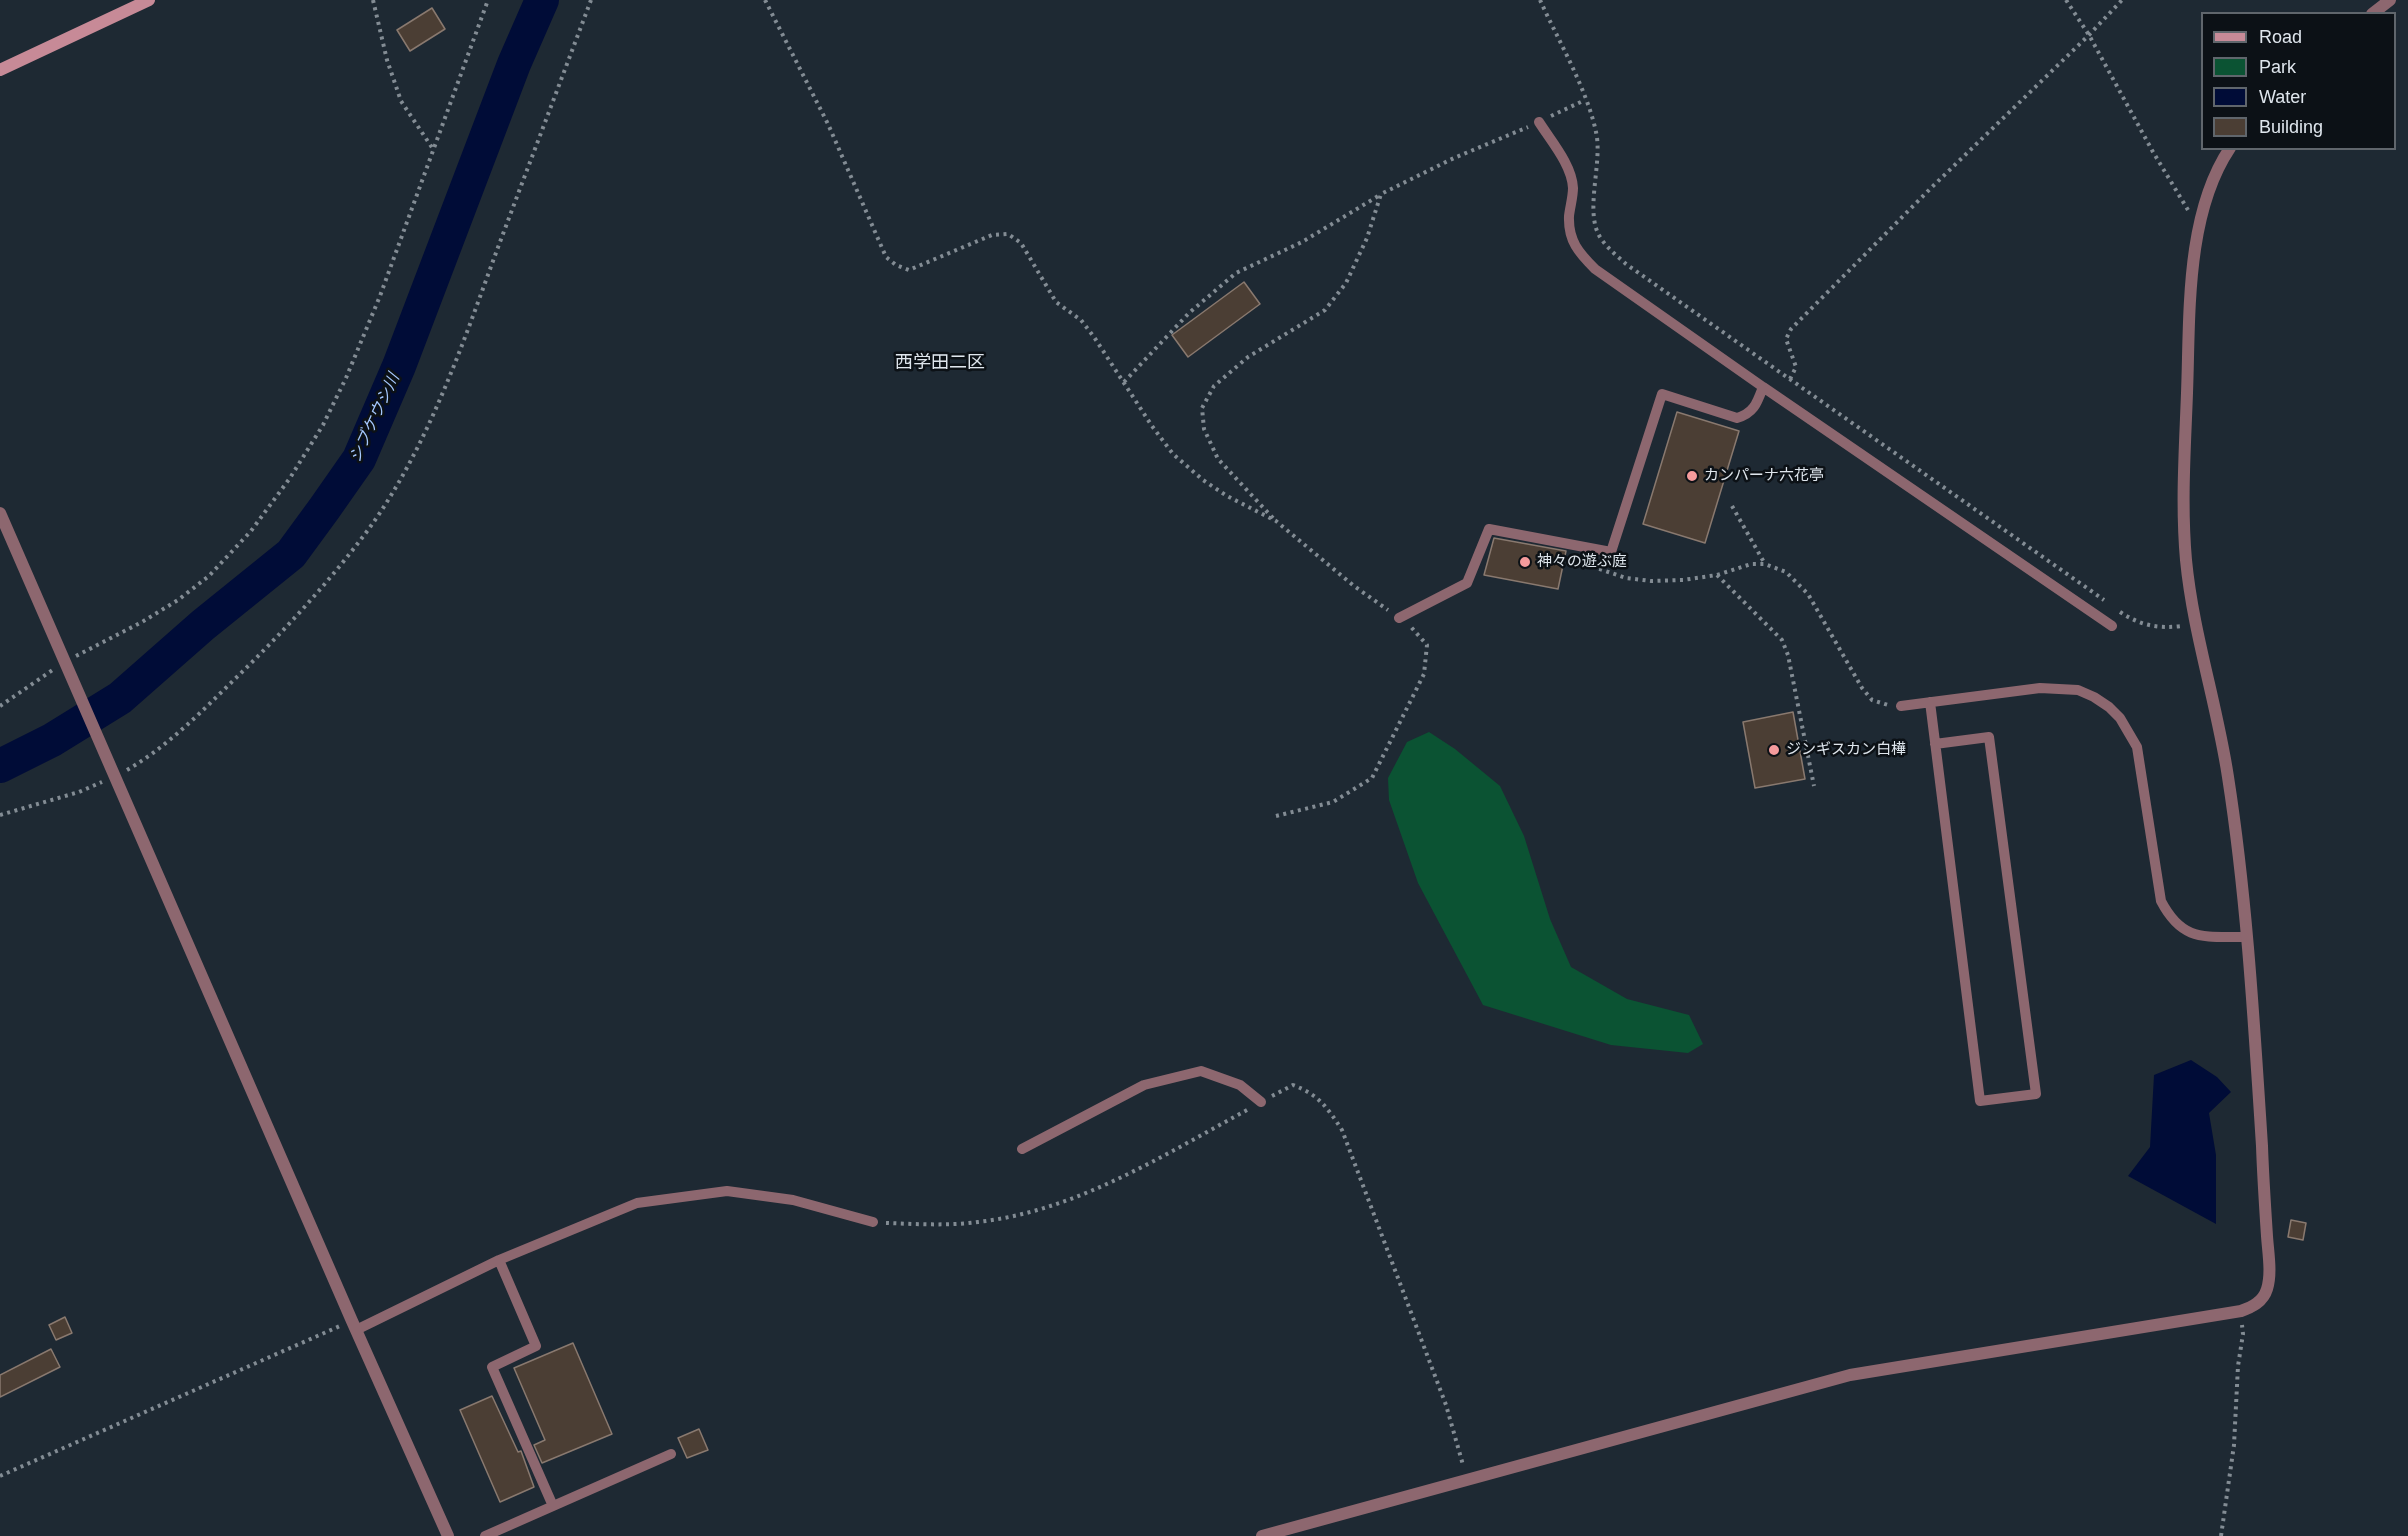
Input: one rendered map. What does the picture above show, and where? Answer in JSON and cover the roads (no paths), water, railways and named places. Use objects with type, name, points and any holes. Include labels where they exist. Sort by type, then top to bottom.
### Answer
[{"type":"main road","points":[[0,70],[149,0]]},
{"type":"street","points":[[2375,12],[2390,0]]},
{"type":"street","points":[[1262,1536],[1850,1375],[2241,1311],[2260,1301],[2266,1292],[2269,1279],[2247,936],[2228,774],[2196,624],[2187,563],[2184,481],[2193,280],[2200,224],[2212,183],[2229,150]]},
{"type":"street","points":[[0,513],[354,1326],[448,1536]]},
{"type":"lane","points":[[1539,122],[1568,170],[1573,188],[1569,218],[1571,236],[1578,252],[1595,269],[2112,626]]},
{"type":"lane","points":[[1399,618],[1467,583],[1489,529],[1611,552],[1662,394],[1737,418],[1754,409],[1763,387]]},
{"type":"lane","points":[[1901,706],[2040,687],[2078,690],[2094,697],[2120,718],[2137,747],[2161,901],[2168,915],[2178,927],[2191,934],[2247,936]]},
{"type":"lane","points":[[1930,702],[1935,744],[1980,1101],[2036,1094],[1989,737],[1935,744]]},
{"type":"lane","points":[[1022,1149],[1144,1085],[1201,1071],[1240,1085],[1261,1102]]},
{"type":"lane","points":[[354,1326],[499,1260],[637,1203],[727,1191],[793,1200],[873,1222]]},
{"type":"lane","points":[[499,1260],[536,1346],[492,1367],[553,1506]]},
{"type":"lane","points":[[485,1536],[671,1454]]},
{"type":"water","points":[[2191,1060],[2217,1077],[2231,1092],[2209,1113],[2216,1155],[2216,1224],[2128,1176],[2150,1147],[2154,1075]]},
{"type":"waterway","name":"シブケウシ川","points":[[0,766],[52,740],[120,698],[203,625],[291,554],[324,509],[359,459],[399,366],[514,64],[542,0]]},
{"type":"place","name":"カンパーナ六花亭","points":[[1692,476]]},
{"type":"place","name":"神々の遊ぶ庭","points":[[1525,562]]},
{"type":"place","name":"ジンギスカン白樺","points":[[1774,750]]},
{"type":"district","name":"西学田二区","points":[[940,363]]}]
